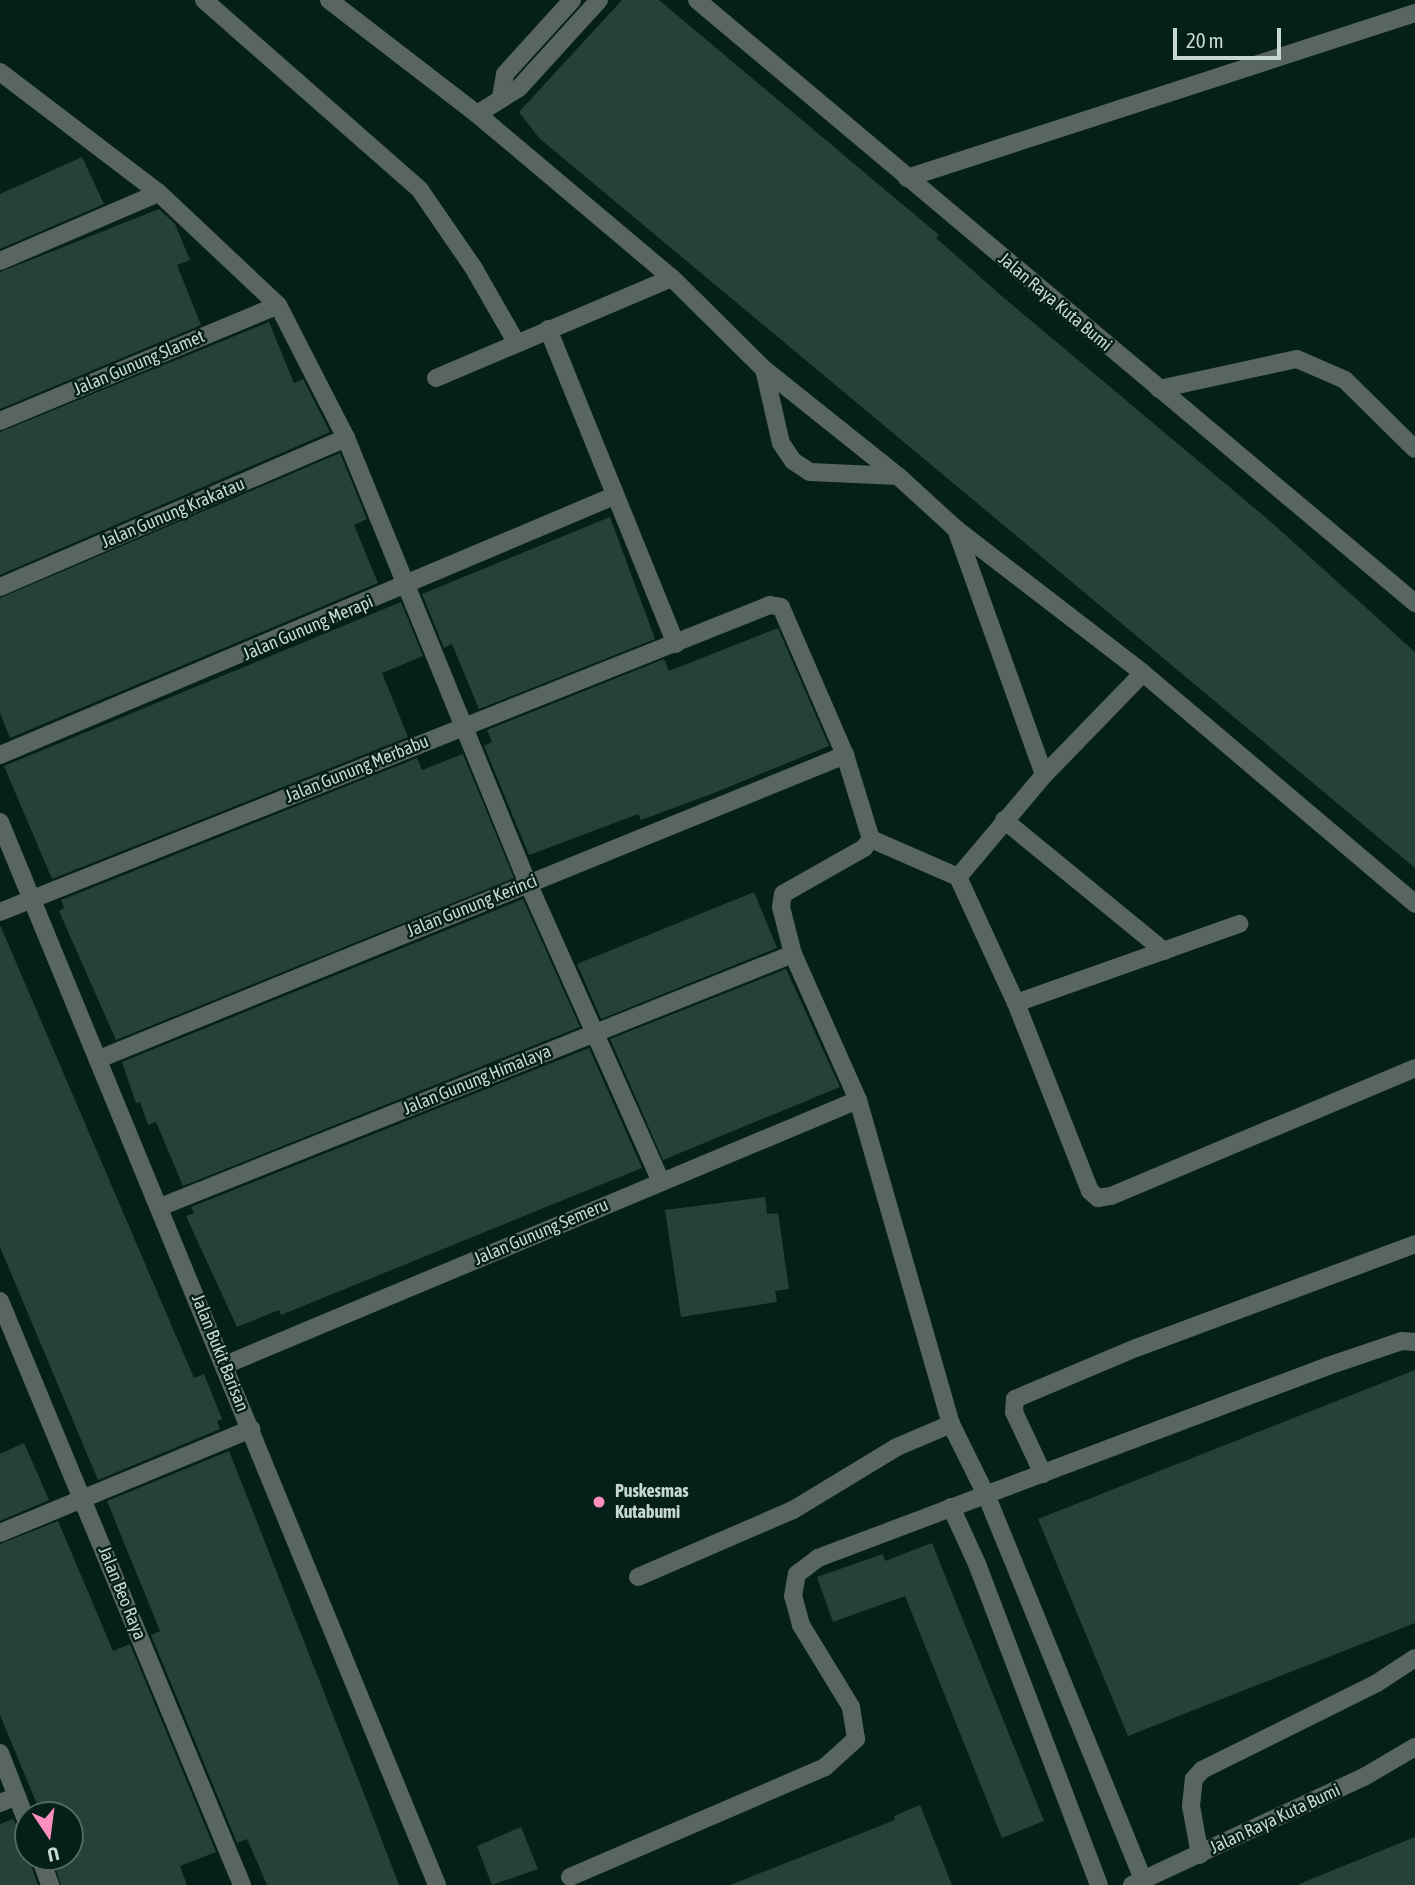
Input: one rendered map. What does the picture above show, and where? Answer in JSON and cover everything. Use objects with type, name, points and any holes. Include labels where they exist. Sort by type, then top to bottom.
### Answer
[{"type":"street","points":[[204,0],[420,190],[516,342]]},
{"type":"street","points":[[329,0],[477,114],[672,278],[764,369],[898,476],[956,529],[1143,673],[1415,904]]},
{"type":"street","points":[[501,97],[505,74],[572,0]]},
{"type":"street","points":[[477,114],[519,88],[599,0]]},
{"type":"street","name":"Jalan Raya Kuta Bumi","points":[[697,0],[1415,603]]},
{"type":"street","points":[[907,178],[1415,13]]},
{"type":"street","points":[[0,72],[8,89],[159,193],[278,305],[346,439],[528,883],[661,1182]]},
{"type":"street","points":[[0,261],[159,193]]},
{"type":"street","points":[[436,378],[672,278]]},
{"type":"street","name":"Jalan Gunung Slamet","points":[[0,421],[278,305]]},
{"type":"street","points":[[548,329],[614,496],[681,642]]},
{"type":"street","points":[[1159,389],[1297,359],[1345,380],[1415,449]]},
{"type":"street","points":[[764,369],[781,443],[793,461],[810,472],[898,476]]},
{"type":"street","name":"Jalan Gunung Krakatau","points":[[0,587],[346,439]]},
{"type":"street","name":"Jalan Gunung Merapi","points":[[0,755],[408,586],[614,496]]},
{"type":"street","points":[[956,529],[1044,775]]},
{"type":"street","name":"Jalan Gunung Merbabu","points":[[0,912],[770,605],[781,607],[845,755]]},
{"type":"street","points":[[958,877],[1044,775],[1143,673]]},
{"type":"street","points":[[845,755],[871,839],[958,877],[1016,1003],[1081,1178],[1098,1198],[1111,1196],[1415,1068]]},
{"type":"street","name":"Jalan Gunung Kerinci","points":[[99,1059],[845,755]]},
{"type":"street","points":[[1004,820],[1164,951]]},
{"type":"street","name":"Jalan Bukit Barisan","points":[[0,822],[30,901],[99,1059],[437,1885]]},
{"type":"street","points":[[871,839],[864,848],[783,894],[781,907],[793,954],[858,1100],[951,1424],[987,1497],[1138,1883]]},
{"type":"street","points":[[1016,1003],[1239,924]]},
{"type":"street","name":"Jalan Gunung Himalaya","points":[[160,1208],[793,954]]},
{"type":"street","name":"Jalan Gunung Semeru","points":[[225,1365],[858,1100]]},
{"type":"street","points":[[1043,1474],[1014,1412],[1016,1399],[1136,1348],[1415,1244]]},
{"type":"street","name":"Jalan Beo Raya","points":[[0,1301],[242,1885]]},
{"type":"street","points":[[570,1877],[838,1759],[856,1739],[857,1728],[851,1707],[801,1625],[793,1595],[797,1574],[818,1558],[951,1507],[987,1497],[1328,1366],[1402,1341],[1415,1342]]},
{"type":"street","points":[[638,1577],[793,1510],[897,1447],[951,1424]]},
{"type":"street","points":[[0,1533],[251,1429]]},
{"type":"street","points":[[951,1507],[1099,1885]]},
{"type":"street","points":[[1200,1855],[1191,1807],[1194,1779],[1202,1770],[1377,1682],[1415,1658]]},
{"type":"street","name":"Jalan Raya Kuta Bumi","points":[[1138,1883],[1364,1777],[1415,1747]]},
{"type":"street","points":[[0,1753],[8,1800]]},
{"type":"building","points":[[622,0],[659,0],[939,235],[936,238],[1004,298],[1271,522],[1415,652],[1415,868],[539,138],[519,112]]},
{"type":"building","points":[[82,157],[104,204],[0,249],[0,194]]},
{"type":"building","points":[[159,209],[175,224],[190,260],[177,265],[201,325],[0,409],[0,272]]},
{"type":"building","points":[[269,322],[294,383],[303,379],[330,432],[0,575],[0,432]]},
{"type":"building","points":[[340,453],[367,519],[354,525],[378,583],[10,738],[0,713],[0,598]]},
{"type":"building","points":[[610,517],[655,639],[479,709],[452,644],[444,648],[422,594]]},
{"type":"building","points":[[401,602],[423,656],[382,673],[408,737],[52,879],[4,766]]},
{"type":"building","points":[[778,628],[829,746],[641,820],[638,814],[529,855],[484,746],[492,742],[487,730],[664,659],[669,671]]},
{"type":"building","points":[[463,754],[514,878],[116,1040],[59,911],[64,908],[61,900],[417,758],[422,770]]},
{"type":"building","points":[[754,892],[777,948],[601,1019],[577,964]]},
{"type":"building","points":[[523,899],[580,1027],[183,1186],[156,1122],[148,1125],[140,1102],[136,1103],[122,1062]]},
{"type":"building","points":[[0,925],[194,1378],[204,1374],[222,1419],[217,1421],[220,1429],[98,1480],[0,1247]]},
{"type":"building","points":[[786,969],[840,1087],[663,1160],[610,1039]]},
{"type":"building","points":[[589,1048],[642,1168],[281,1315],[279,1310],[237,1327],[186,1216],[194,1213],[191,1207]]},
{"type":"building","points":[[765,1197],[767,1214],[778,1213],[789,1289],[775,1291],[777,1302],[681,1317],[665,1210]]},
{"type":"building","points":[[1415,1370],[1415,1623],[1128,1736],[1038,1519]]},
{"type":"building","points":[[24,1443],[49,1500],[0,1521],[0,1454]]},
{"type":"building","points":[[229,1451],[399,1885],[267,1885],[247,1839],[237,1843],[151,1635],[160,1631],[107,1501]]},
{"type":"building","points":[[58,1521],[113,1651],[130,1644],[216,1852],[180,1866],[187,1885],[61,1885],[56,1871],[84,1871],[84,1801],[36,1801],[0,1715],[0,1544]]},
{"type":"building","points":[[932,1543],[1044,1821],[1002,1838],[905,1596],[833,1622],[817,1577],[883,1554],[885,1561]]},
{"type":"building","points":[[920,1805],[952,1885],[730,1885],[895,1820],[894,1816]]},
{"type":"building","points":[[13,1819],[14,1871],[33,1871],[38,1885],[0,1885],[0,1824]]},
{"type":"building","points":[[521,1827],[538,1869],[492,1885],[477,1846]]},
{"type":"building","points":[[1415,1837],[1415,1885],[1299,1885],[1299,1884]]},
{"type":"place","name":"Puskesmas Kutabumi","points":[[599,1502]]}]
